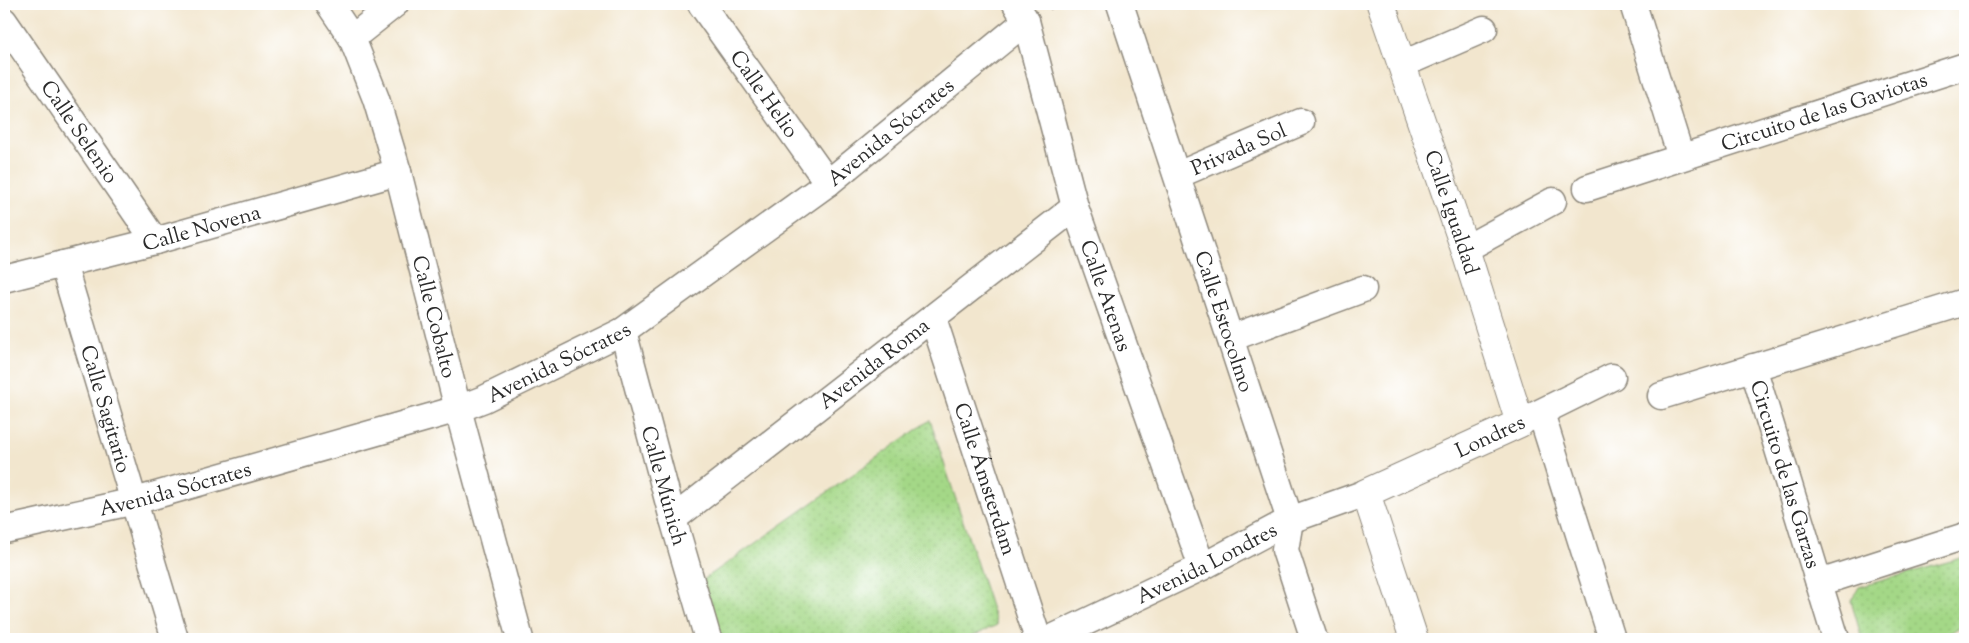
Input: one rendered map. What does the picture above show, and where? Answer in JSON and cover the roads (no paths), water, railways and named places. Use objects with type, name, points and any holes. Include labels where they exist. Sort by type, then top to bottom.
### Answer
[{"type":"street","name":"Calle Cobalto","points":[[329,4],[352,38],[376,99],[398,172],[458,410],[520,639]]},
{"type":"street","points":[[352,38],[395,4]]},
{"type":"street","name":"Calle Helio","points":[[701,4],[828,183]]},
{"type":"street","name":"Calle Estocolmo","points":[[1120,4],[1178,175],[1290,520],[1285,550],[1314,639]]},
{"type":"street","name":"Calle Igualdad","points":[[1381,4],[1465,249],[1531,418]]},
{"type":"street","points":[[1633,4],[1681,157]]},
{"type":"street","name":"Avenida Sócrates","points":[[4,530],[135,501],[458,410],[623,330],[828,183],[1021,12]]},
{"type":"street","name":"Calle Atenas","points":[[1021,12],[1075,207],[1202,567]]},
{"type":"street","name":"Calle Selenio","points":[[4,21],[155,241]]},
{"type":"street","points":[[1403,64],[1484,29]]},
{"type":"street","name":"Circuito de las Gaviotas","points":[[1587,188],[1965,66]]},
{"type":"street","name":"Privada Sol","points":[[1178,175],[1301,122]]},
{"type":"street","name":"Calle Novena","points":[[4,279],[155,241],[398,172]]},
{"type":"street","points":[[1465,249],[1553,201]]},
{"type":"street","name":"Avenida Roma","points":[[673,519],[1075,207]]},
{"type":"street","name":"Calle Sagitario","points":[[63,264],[175,639]]},
{"type":"street","points":[[1230,338],[1363,289]]},
{"type":"street","name":"Circuito de las Garzas","points":[[1661,396],[1965,302]]},
{"type":"street","name":"Calle Ámsterdam","points":[[932,318],[1038,639]]},
{"type":"street","name":"Calle Múnich","points":[[623,330],[673,519],[708,639]]},
{"type":"street","name":"Circuito de las Garzas","points":[[1753,367],[1836,639]]},
{"type":"street","name":"Londres","points":[[1366,493],[1531,418],[1612,377]]},
{"type":"street","points":[[1531,418],[1612,639]]},
{"type":"street","points":[[1366,493],[1414,639]]},
{"type":"street","name":"Avenida Londres","points":[[1050,639],[1202,567],[1290,520],[1366,493]]},
{"type":"street","name":"Circuito de las Garzas","points":[[1819,583],[1965,536]]}]
